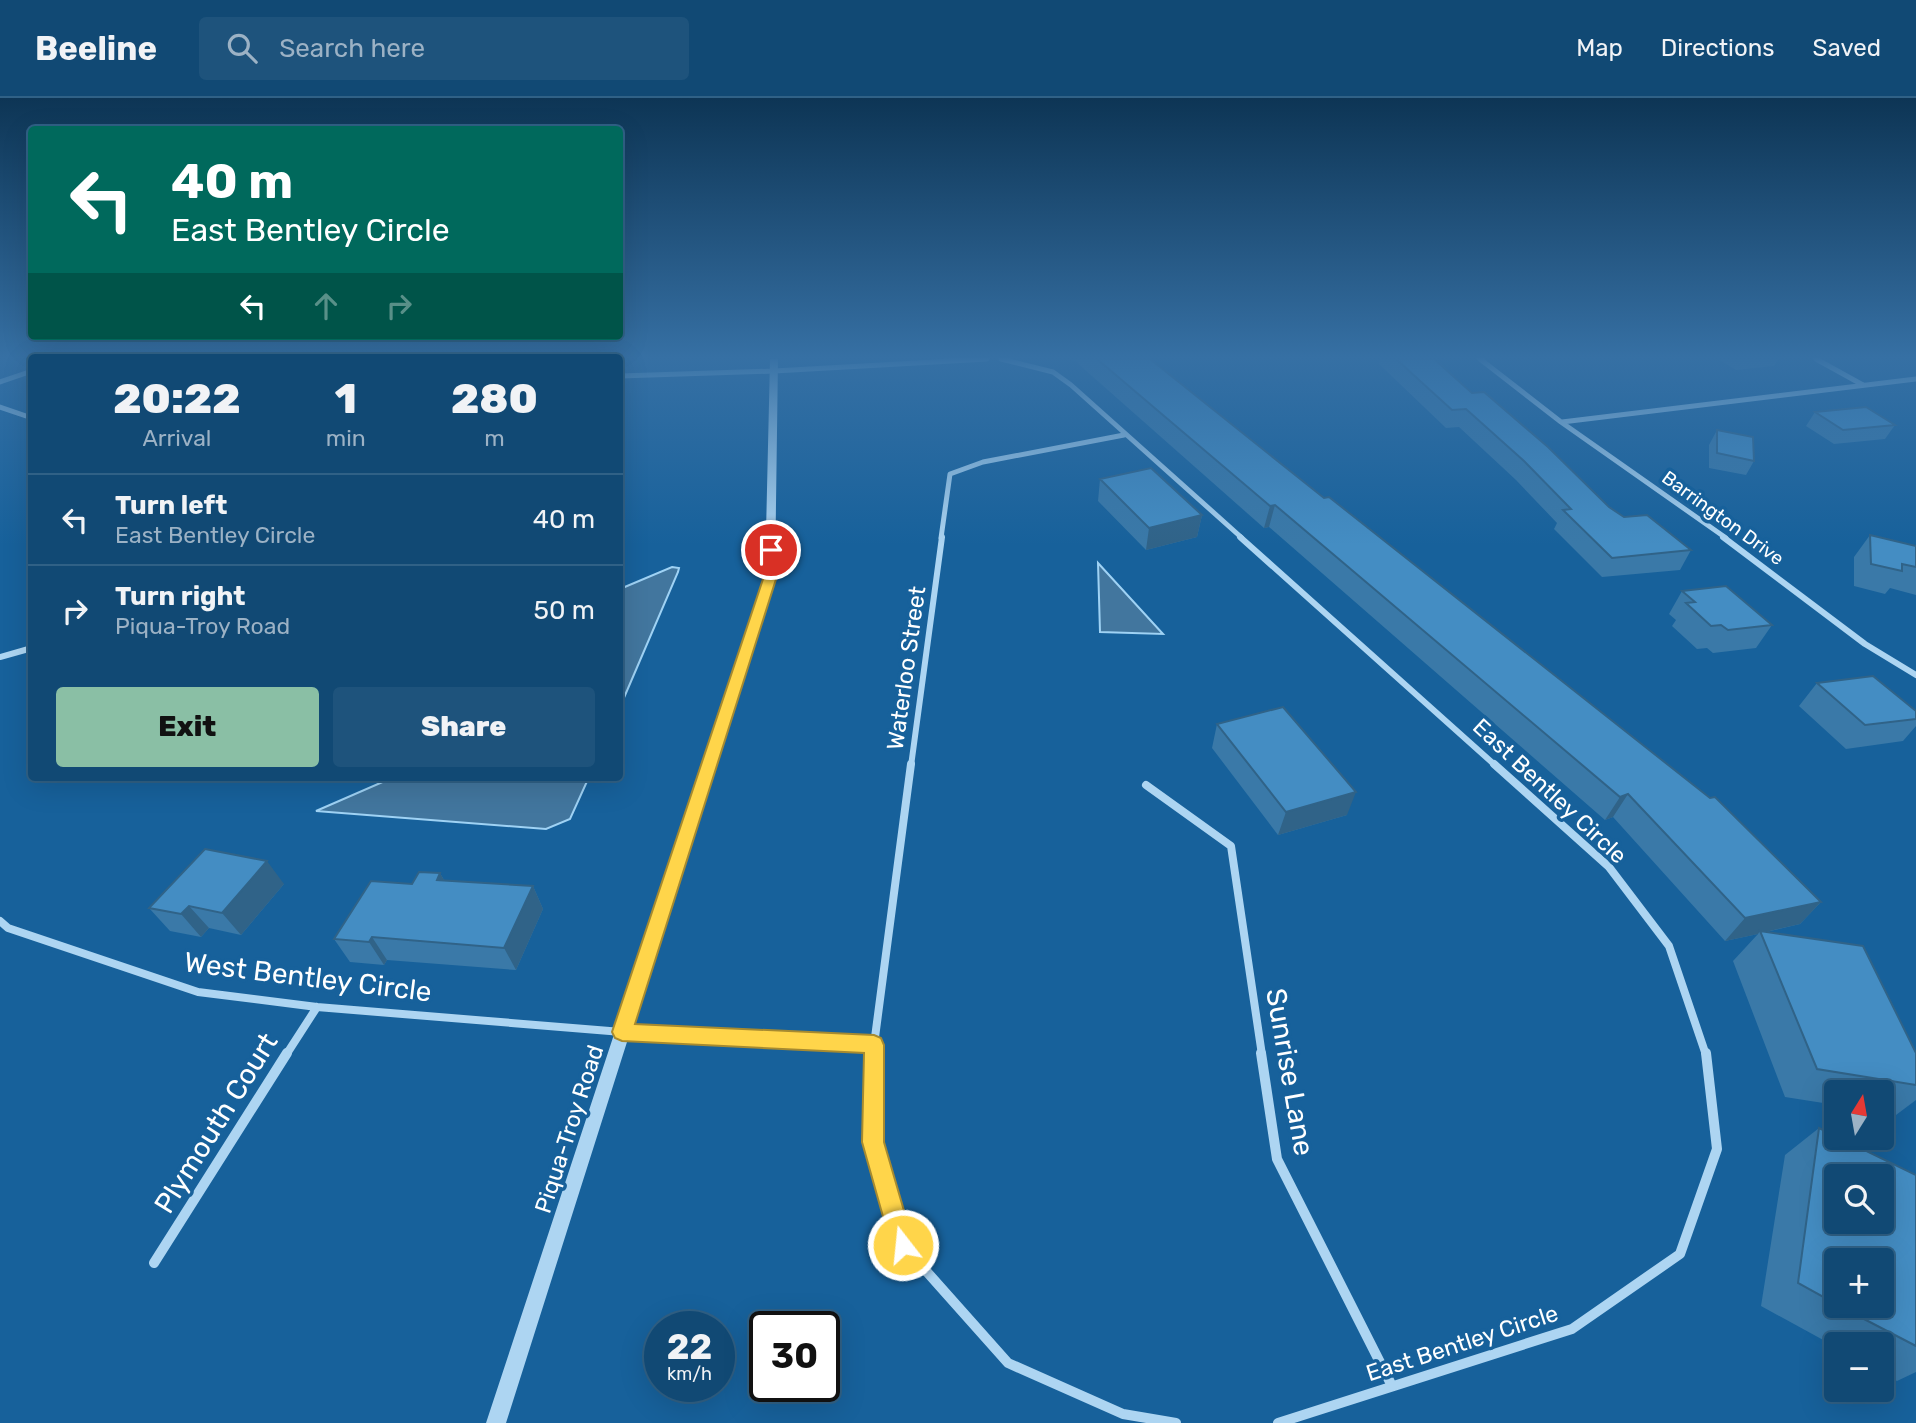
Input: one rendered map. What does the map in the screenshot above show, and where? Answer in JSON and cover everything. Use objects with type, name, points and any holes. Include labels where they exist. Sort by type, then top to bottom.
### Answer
[{"type":"street","name":"Piqua-Troy Road","points":[[496,1423],[770,576],[773,421]]},
{"type":"street","name":"East Bentley Circle","points":[[1109,421],[1609,867],[1669,946],[1705,1046],[1717,1149],[1679,1254],[1572,1329],[1279,1423]]},
{"type":"street","points":[[1561,422],[1571,421]]},
{"type":"street","name":"Barrington Drive","points":[[1561,422],[1716,531],[1865,644],[1914,671]]},
{"type":"street","name":"Waterloo Street","points":[[874,1045],[950,474],[983,462],[1124,435]]},
{"type":"street","points":[[0,657],[28,649]]},
{"type":"street","name":"Sunrise Lane","points":[[1146,785],[1231,846],[1277,1159],[1392,1386]]},
{"type":"street","name":"West Bentley Circle","points":[[0,920],[4,930],[198,992],[317,1007],[622,1032]]},
{"type":"street","name":"Plymouth Court","points":[[154,1263],[317,1007]]},
{"type":"street","points":[[622,1032],[874,1045],[873,1142],[903,1245],[1008,1363],[1123,1414],[1176,1423]]},
{"type":"water","points":[[1098,563],[1163,634],[1100,632]]},
{"type":"water","points":[[672,567],[679,568],[623,700],[623,588]]},
{"type":"water","points":[[385,781],[587,781],[570,819],[546,829],[316,811]]},
{"type":"building","points":[[1170,421],[1227,421],[1324,498],[1329,497],[1710,798],[1715,797],[1821,902],[1745,918],[1628,794],[1620,797],[1275,505],[1270,506]]},
{"type":"building","points":[[1479,421],[1518,421],[1609,507],[1624,517],[1647,515],[1691,550],[1612,558],[1563,510],[1571,509]]},
{"type":"building","points":[[1829,421],[1888,421],[1895,425],[1843,430]]},
{"type":"building","points":[[1717,430],[1753,437],[1754,461],[1717,453]]},
{"type":"building","points":[[1151,468],[1202,515],[1149,528],[1100,479]]},
{"type":"building","points":[[1870,535],[1916,546],[1916,567],[1902,564],[1902,571],[1871,564]]},
{"type":"building","points":[[1726,586],[1772,625],[1728,630],[1721,625],[1711,626],[1686,603],[1695,602],[1682,591]]},
{"type":"building","points":[[1873,676],[1916,711],[1916,719],[1865,725],[1817,683]]},
{"type":"building","points":[[1283,707],[1356,792],[1286,812],[1217,724]]},
{"type":"building","points":[[205,849],[267,861],[222,913],[189,906],[181,914],[149,908]]},
{"type":"building","points":[[419,872],[440,873],[437,880],[533,886],[504,948],[372,937],[369,942],[334,939],[371,881],[412,884]]},
{"type":"building","points":[[1760,931],[1863,946],[1916,1053],[1916,1085],[1817,1069]]},
{"type":"building","points":[[1819,1128],[1824,1130],[1824,1150],[1864,1150],[1893,1164],[1824,1164],[1824,1234],[1894,1234],[1894,1164],[1916,1175],[1916,1346],[1894,1335],[1894,1332],[1862,1318],[1894,1318],[1894,1248],[1824,1248],[1824,1297],[1798,1283]]},
{"type":"route","points":[[771,550],[770,576],[622,1032],[874,1045],[873,1142],[903,1245]]}]
